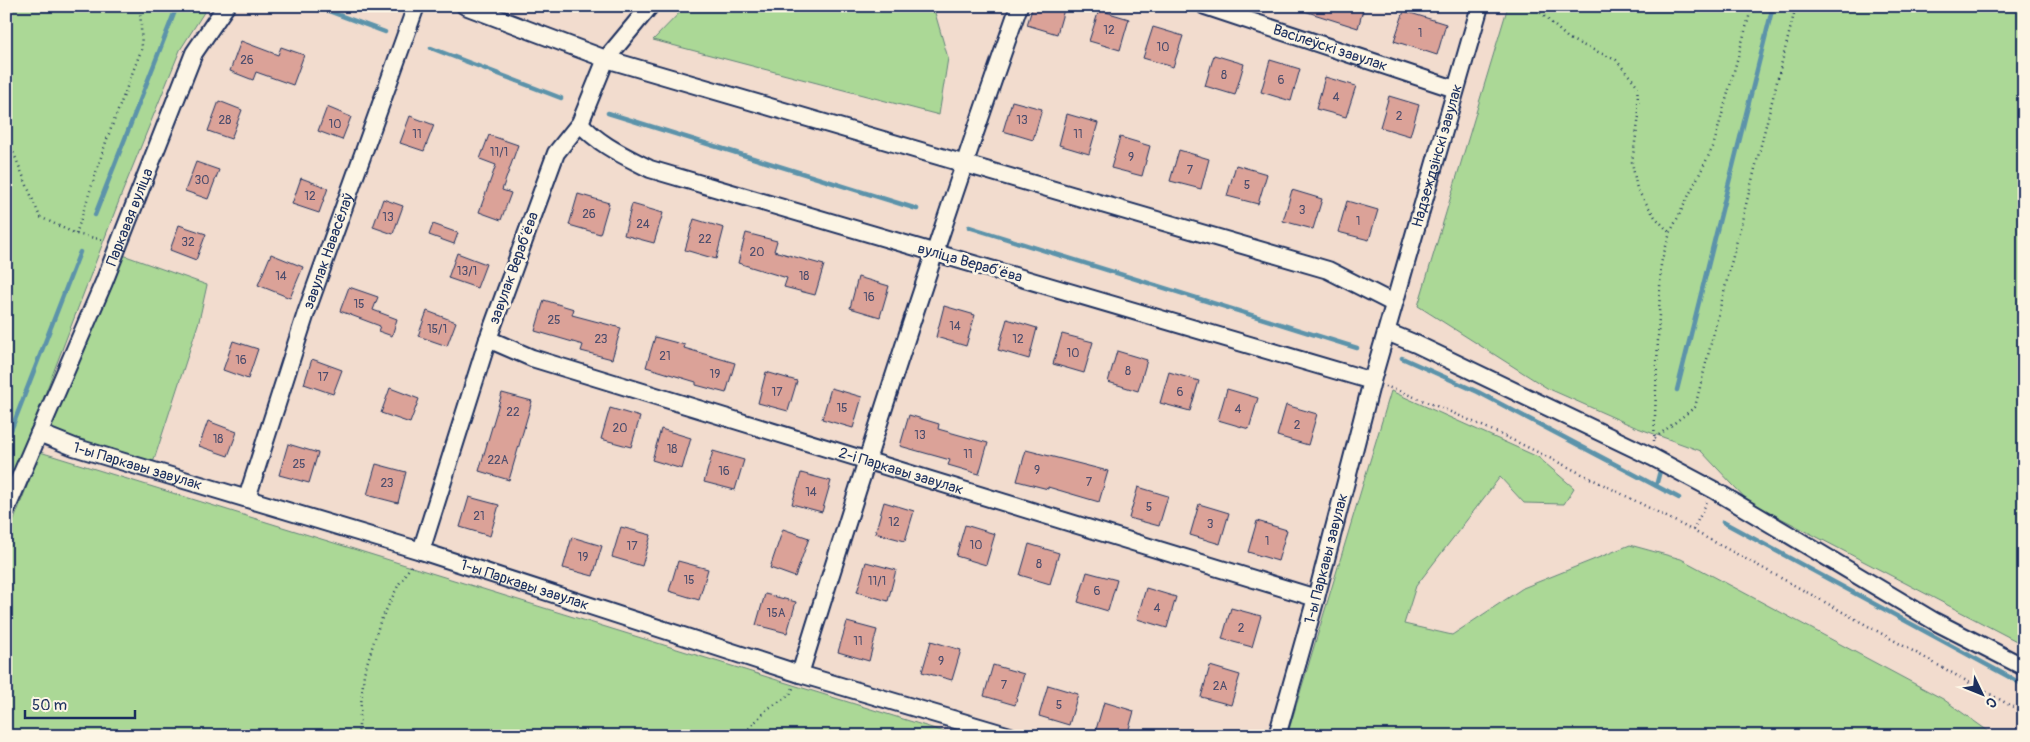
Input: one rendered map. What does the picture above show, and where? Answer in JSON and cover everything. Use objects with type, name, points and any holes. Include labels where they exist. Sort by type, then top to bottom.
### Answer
[{"type":"street","name":"Паркавая вуліца","points":[[6,510],[120,243],[194,53],[226,6]]},
{"type":"street","name":"завулак Навасёлаў","points":[[247,498],[306,313],[416,6]]},
{"type":"street","points":[[465,6],[606,59],[964,162],[1328,270],[1393,303]]},
{"type":"street","name":"завулак Верабʼёва","points":[[421,551],[488,339],[556,153],[580,123],[606,59],[650,6]]},
{"type":"street","points":[[800,674],[866,460],[964,162],[1019,6]]},
{"type":"street","name":"Васілеўскі завулак","points":[[1205,6],[1455,89]]},
{"type":"street","name":"Надзеждзінскі завулак","points":[[1387,332],[1393,303],[1480,6]]},
{"type":"street","name":"вуліца Верабʼёва","points":[[580,123],[590,135],[650,170],[1372,381]]},
{"type":"street","name":"1-ы Паркавы завулак","points":[[1277,736],[1316,598],[1372,381],[1387,332]]},
{"type":"street","points":[[1387,332],[1416,344],[1652,457],[1714,490],[1934,621],[2024,667]]},
{"type":"street","name":"2-і Паркавы завулак","points":[[488,339],[532,358],[1316,598]]},
{"type":"street","name":"1-ы Паркавы завулак","points":[[39,433],[74,446],[421,551],[800,674],[1010,736]]},
{"type":"path","points":[[76,234],[107,139],[142,48],[140,6]]},
{"type":"path","points":[[1533,6],[1569,39],[1616,60],[1637,85],[1639,116],[1632,162],[1637,189],[1655,217],[1670,232]]},
{"type":"path","points":[[1652,457],[1661,263],[1670,232],[1713,147],[1752,6]]},
{"type":"path","points":[[1654,438],[1695,407],[1796,6]]},
{"type":"path","points":[[6,148],[12,149],[40,217],[76,234],[120,243]]},
{"type":"path","points":[[1372,381],[1423,399],[1544,454],[1693,530],[2024,712]]},
{"type":"path","points":[[1693,530],[1714,490]]},
{"type":"path","points":[[358,736],[364,673],[380,622],[399,584],[421,551]]},
{"type":"path","points":[[742,736],[767,709],[790,695],[800,674]]},
{"type":"green space","points":[[6,6],[208,6],[180,50],[122,193],[6,496]]},
{"type":"green space","points":[[686,6],[933,6],[948,58],[939,115],[653,40]]},
{"type":"green space","points":[[1508,6],[2024,6],[2024,645],[1748,501],[1701,451],[1635,427],[1547,388],[1418,306]]},
{"type":"green space","points":[[123,255],[207,285],[199,321],[153,463],[78,442],[50,430]]},
{"type":"green space","points":[[1391,391],[1538,457],[1574,488],[1564,504],[1524,503],[1500,477],[1416,586],[1404,624],[1452,635],[1523,588],[1630,545],[1681,559],[1943,699],[1995,736],[1287,736]]},
{"type":"green space","points":[[40,452],[958,736],[6,736],[6,541]]},
{"type":"building","points":[[1033,6],[1065,6],[1057,34],[1027,25]]},
{"type":"building","points":[[1298,6],[1364,6],[1358,28],[1298,9]]},
{"type":"building","points":[[1099,10],[1129,19],[1120,50],[1089,41]]},
{"type":"building","points":[[1404,11],[1446,24],[1437,55],[1394,41]]},
{"type":"building","points":[[1153,27],[1183,36],[1173,67],[1143,58]]},
{"type":"building","points":[[241,41],[278,55],[281,47],[304,55],[293,85],[256,72],[253,80],[230,71]]},
{"type":"building","points":[[1214,55],[1244,64],[1235,95],[1205,86]]},
{"type":"building","points":[[1270,60],[1300,69],[1291,101],[1261,92]]},
{"type":"building","points":[[1325,77],[1356,86],[1346,117],[1316,109]]},
{"type":"building","points":[[1389,96],[1419,105],[1410,136],[1380,127]]},
{"type":"building","points":[[219,101],[242,110],[231,139],[208,131]]},
{"type":"building","points":[[1012,101],[1042,109],[1033,140],[1003,131]]},
{"type":"building","points":[[327,107],[351,117],[342,140],[318,131]]},
{"type":"building","points":[[1067,114],[1098,123],[1089,154],[1059,145]]},
{"type":"building","points":[[410,116],[434,125],[424,151],[400,143]]},
{"type":"building","points":[[489,135],[518,145],[502,190],[511,193],[501,220],[479,212],[496,165],[480,159]]},
{"type":"building","points":[[1120,137],[1150,146],[1142,176],[1111,168]]},
{"type":"building","points":[[1179,150],[1209,159],[1201,189],[1170,181]]},
{"type":"building","points":[[196,162],[219,170],[208,199],[185,191]]},
{"type":"building","points":[[1236,165],[1267,174],[1258,204],[1227,196]]},
{"type":"building","points":[[301,178],[328,188],[319,213],[292,204]]},
{"type":"building","points":[[1292,190],[1322,199],[1313,229],[1283,221]]},
{"type":"building","points":[[578,194],[609,203],[600,234],[569,225]]},
{"type":"building","points":[[383,199],[403,206],[393,234],[373,227]]},
{"type":"building","points":[[1347,201],[1378,210],[1369,240],[1338,232]]},
{"type":"building","points":[[632,204],[663,213],[654,243],[624,235]]},
{"type":"building","points":[[694,219],[724,228],[716,259],[685,250]]},
{"type":"building","points":[[433,224],[458,233],[454,244],[429,235]]},
{"type":"building","points":[[179,225],[206,234],[196,260],[170,250]]},
{"type":"building","points":[[746,233],[777,241],[774,251],[824,265],[815,295],[784,287],[787,278],[738,263]]},
{"type":"building","points":[[457,253],[486,264],[477,288],[448,278]]},
{"type":"building","points":[[271,254],[303,267],[290,298],[258,285]]},
{"type":"building","points":[[858,277],[889,286],[880,317],[850,308]]},
{"type":"building","points":[[349,287],[378,297],[373,310],[397,319],[392,336],[378,331],[380,326],[340,311]]},
{"type":"building","points":[[544,300],[574,309],[572,315],[621,328],[612,359],[581,351],[583,345],[535,331]]},
{"type":"building","points":[[944,306],[975,315],[966,346],[936,337]]},
{"type":"building","points":[[427,311],[456,322],[447,346],[418,336]]},
{"type":"building","points":[[1007,319],[1037,328],[1029,359],[998,350]]},
{"type":"building","points":[[1062,334],[1093,342],[1084,373],[1053,364]]},
{"type":"building","points":[[655,337],[685,345],[684,348],[735,363],[726,393],[696,385],[696,382],[646,367]]},
{"type":"building","points":[[233,341],[258,349],[248,379],[223,370]]},
{"type":"building","points":[[1117,351],[1147,360],[1138,391],[1108,382]]},
{"type":"building","points":[[312,359],[342,370],[333,394],[304,384]]},
{"type":"building","points":[[766,372],[797,381],[788,411],[758,403]]},
{"type":"building","points":[[1169,372],[1199,381],[1190,411],[1160,403]]},
{"type":"building","points":[[390,388],[419,399],[410,423],[381,413]]},
{"type":"building","points":[[831,388],[862,397],[853,428],[822,419]]},
{"type":"building","points":[[1227,389],[1258,398],[1249,429],[1218,420]]},
{"type":"building","points":[[502,393],[532,401],[509,480],[479,471]]},
{"type":"building","points":[[1286,405],[1317,414],[1308,445],[1277,436]]},
{"type":"building","points":[[610,408],[640,417],[631,447],[601,439]]},
{"type":"building","points":[[909,415],[939,424],[938,429],[988,443],[979,474],[948,465],[950,460],[900,446]]},
{"type":"building","points":[[208,421],[237,432],[228,456],[199,446]]},
{"type":"building","points":[[661,429],[691,438],[682,469],[652,460]]},
{"type":"building","points":[[288,444],[318,453],[309,483],[279,475]]},
{"type":"building","points":[[1026,450],[1108,471],[1099,502],[1048,487],[1048,489],[1017,481]]},
{"type":"building","points":[[713,451],[744,460],[735,490],[704,482]]},
{"type":"building","points":[[376,464],[406,472],[398,503],[367,495]]},
{"type":"building","points":[[801,473],[831,481],[822,512],[792,504]]},
{"type":"building","points":[[1138,487],[1168,496],[1159,526],[1129,518]]},
{"type":"building","points":[[469,497],[499,505],[490,536],[460,527]]},
{"type":"building","points":[[884,502],[914,511],[905,541],[875,533]]},
{"type":"building","points":[[1199,504],[1229,513],[1220,544],[1190,535]]},
{"type":"building","points":[[1257,521],[1287,530],[1278,561],[1248,552]]},
{"type":"building","points":[[965,525],[995,534],[986,565],[956,556]]},
{"type":"building","points":[[621,527],[651,535],[642,566],[612,557]]},
{"type":"building","points":[[783,529],[809,538],[795,577],[770,568]]},
{"type":"building","points":[[572,537],[602,546],[593,576],[563,568]]},
{"type":"building","points":[[1029,544],[1059,553],[1050,584],[1020,575]]},
{"type":"building","points":[[678,561],[708,569],[699,600],[669,591]]},
{"type":"building","points":[[866,562],[896,570],[888,601],[857,592]]},
{"type":"building","points":[[1087,572],[1117,580],[1108,611],[1078,602]]},
{"type":"building","points":[[1146,588],[1176,597],[1167,628],[1137,619]]},
{"type":"building","points":[[765,594],[796,602],[787,633],[756,625]]},
{"type":"building","points":[[1231,608],[1261,616],[1252,647],[1222,639]]},
{"type":"building","points":[[847,622],[877,630],[869,661],[838,652]]},
{"type":"building","points":[[931,641],[961,650],[952,680],[922,672]]},
{"type":"building","points":[[993,665],[1024,674],[1015,705],[984,696]]},
{"type":"building","points":[[1210,666],[1240,675],[1231,705],[1201,697]]},
{"type":"building","points":[[1048,685],[1078,694],[1069,725],[1039,716]]},
{"type":"building","points":[[1104,702],[1134,711],[1127,736],[1106,736],[1095,733]]},
{"type":"waterway","points":[[95,215],[177,6]]},
{"type":"waterway","points":[[315,6],[385,32]]},
{"type":"waterway","points":[[1677,390],[1773,6]]},
{"type":"waterway","points":[[431,48],[561,98]]},
{"type":"waterway","points":[[608,113],[917,209]]},
{"type":"waterway","points":[[969,227],[1357,348]]},
{"type":"waterway","points":[[6,443],[80,252]]},
{"type":"waterway","points":[[1402,358],[1478,392],[1679,498]]},
{"type":"waterway","points":[[1656,486],[1660,471]]},
{"type":"waterway","points":[[1723,522],[2024,685]]}]
